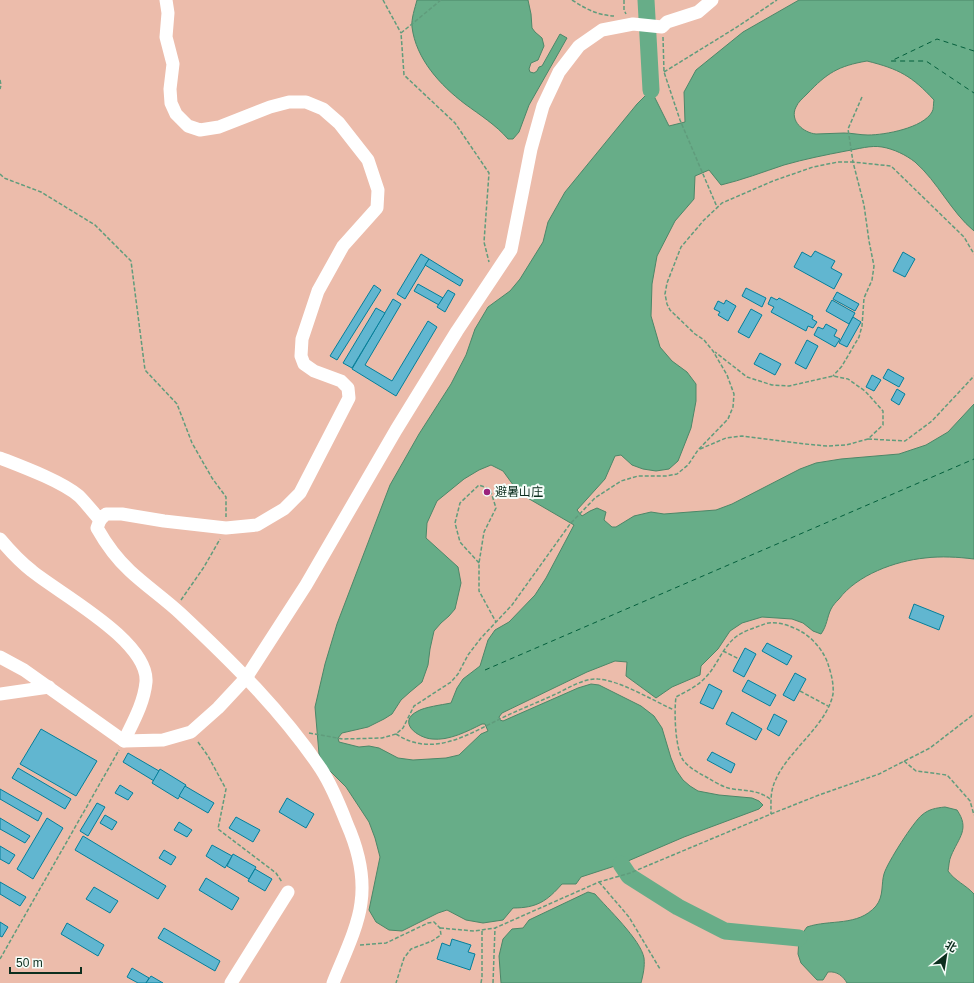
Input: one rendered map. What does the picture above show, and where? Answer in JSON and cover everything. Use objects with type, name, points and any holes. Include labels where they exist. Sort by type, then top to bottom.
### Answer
[{"type":"lane","points":[[166,0],[168,13],[166,37],[173,64],[170,89],[171,103],[176,114],[188,126],[200,130],[219,127],[270,107],[289,102],[306,102],[323,109],[339,123],[368,160],[378,190],[377,208],[343,246],[318,292],[302,339],[301,356],[304,364],[314,371],[341,381],[348,388],[349,398],[300,493],[284,509],[257,525],[226,528],[164,521],[122,514],[106,514],[100,520],[97,528],[107,545],[130,571],[174,608],[223,654],[264,697],[321,770],[340,806],[355,844],[362,873],[361,904],[348,946],[333,983]]},
{"type":"lane","points":[[0,656],[24,670],[124,741],[163,740],[191,732],[218,708],[246,678],[306,585],[396,430],[457,331],[512,250],[531,149],[543,106],[559,72],[578,46],[602,30],[632,24],[654,26],[698,12],[712,0]]},
{"type":"lane","points":[[2,462],[29,469],[58,483],[78,496],[100,520]]},
{"type":"lane","points":[[0,539],[14,557],[116,631],[133,650],[144,668],[146,681],[142,704],[124,741]]},
{"type":"lane","points":[[0,694],[48,687]]},
{"type":"lane","points":[[231,983],[288,892]]},
{"type":"path","points":[[383,0],[401,33],[404,75],[455,123],[489,173],[484,242],[493,278]]},
{"type":"path","points":[[401,33],[441,0]]},
{"type":"path","points":[[572,0],[601,15],[617,16]]},
{"type":"path","points":[[621,15],[626,15],[624,10],[624,0]]},
{"type":"path","points":[[664,72],[737,27],[777,0]]},
{"type":"path","points":[[654,26],[664,72],[680,120],[717,207]]},
{"type":"path","points":[[0,80],[0,89]]},
{"type":"path","points":[[833,376],[842,366],[859,337],[862,326],[864,298],[872,280],[874,266],[864,205],[853,162],[848,129],[862,97]]},
{"type":"path","points":[[317,735],[338,738],[382,738],[396,734],[403,728],[414,706],[452,682],[468,655],[481,638],[512,605],[570,524],[595,498],[621,481],[638,476],[666,476],[677,474],[688,465],[698,450],[728,419],[733,407],[734,394],[728,375],[713,351],[704,340],[695,334],[670,310],[665,294],[670,274],[681,247],[717,207],[773,180],[813,167],[838,162],[891,166],[964,237],[974,254]]},
{"type":"path","points":[[0,174],[4,178],[52,197],[95,225],[131,261],[145,370],[178,404],[192,443],[212,478],[226,497],[226,528],[204,567],[174,608]]},
{"type":"path","points":[[713,351],[747,377],[772,385],[789,386],[833,376],[848,379],[865,391],[883,411],[883,425],[868,439]]},
{"type":"path","points":[[698,450],[726,438],[742,436],[827,446],[846,445],[868,439],[905,441],[932,421],[974,376]]},
{"type":"path","points":[[479,563],[460,542],[455,523],[460,503],[479,485],[490,489],[496,508],[484,532],[479,563],[479,591],[496,622]]},
{"type":"path","points":[[770,800],[766,796],[753,791],[732,789],[719,785],[691,768],[683,759],[678,742],[674,710],[676,696],[686,692],[704,679],[737,636],[764,624],[780,624],[791,626],[806,635],[825,655],[832,675],[833,694],[819,722],[781,768],[770,795],[771,814]]},
{"type":"path","points":[[724,651],[739,659]]},
{"type":"path","points":[[396,734],[405,740],[420,744],[442,744],[465,737],[500,719],[583,681],[597,679],[610,681],[674,710]]},
{"type":"path","points":[[800,690],[828,706]]},
{"type":"path","points":[[440,928],[474,931],[495,928],[599,882],[624,875],[771,814],[879,774],[930,748],[974,714]]},
{"type":"path","points":[[191,732],[208,756],[226,789],[218,829],[276,873],[288,892]]},
{"type":"path","points":[[0,960],[124,741]]},
{"type":"path","points":[[904,761],[916,771],[947,775],[970,801],[974,815]]},
{"type":"path","points":[[599,882],[629,917],[660,969]]},
{"type":"path","points":[[348,946],[386,943],[428,923],[434,922],[440,928],[441,935],[432,941],[411,949],[404,958],[396,983]]},
{"type":"path","points":[[493,983],[495,928]]},
{"type":"path","points":[[480,983],[482,977],[482,930]]},
{"type":"shaded area","name":"避暑山庄","points":[[0,0],[974,0],[974,983],[0,983]]},
{"type":"shaded area","points":[[417,0],[528,0],[532,28],[542,38],[544,46],[538,60],[531,63],[529,69],[530,72],[534,73],[539,67],[542,66],[560,34],[567,38],[529,105],[519,132],[513,139],[508,139],[493,125],[456,97],[438,80],[424,60],[414,39],[412,27]]},
{"type":"shaded area","points":[[799,0],[974,0],[974,231],[958,215],[931,179],[915,162],[900,153],[882,147],[873,146],[807,159],[721,185],[709,170],[695,176],[694,199],[675,221],[657,256],[652,284],[651,316],[660,347],[672,361],[687,372],[696,384],[696,401],[691,428],[678,461],[669,469],[656,471],[643,469],[632,465],[621,455],[615,456],[605,479],[577,510],[582,516],[597,508],[606,512],[604,520],[612,527],[616,527],[634,516],[651,512],[664,514],[716,510],[732,504],[800,469],[816,463],[841,459],[899,454],[926,445],[948,432],[974,404],[974,559],[950,557],[925,558],[901,562],[866,576],[847,590],[836,602],[831,609],[825,628],[821,634],[813,631],[803,623],[792,619],[762,617],[742,623],[730,631],[718,649],[701,666],[700,675],[672,687],[656,698],[626,676],[627,662],[615,661],[587,672],[502,713],[499,717],[500,720],[503,721],[578,688],[591,684],[599,685],[641,706],[654,716],[662,728],[676,770],[683,780],[690,786],[698,791],[719,795],[752,798],[759,801],[763,805],[759,809],[684,837],[621,864],[581,877],[576,884],[562,884],[546,899],[535,905],[513,908],[503,920],[483,923],[466,920],[447,910],[402,931],[389,930],[376,922],[369,910],[380,857],[375,838],[369,822],[346,787],[323,764],[319,754],[315,707],[325,664],[337,624],[390,485],[419,434],[451,384],[466,355],[475,329],[488,307],[510,291],[520,279],[543,242],[548,222],[565,192],[637,104],[651,90],[669,126],[685,122],[684,92],[696,70],[743,32]],"holes":[[[867,61],[888,67],[912,79],[934,100],[933,111],[921,122],[903,130],[875,135],[844,133],[816,134],[803,129],[794,117],[794,112],[798,103],[827,76],[848,65]],[[491,465],[503,471],[519,493],[574,525],[546,578],[535,595],[509,622],[495,630],[488,640],[480,666],[463,679],[457,688],[451,703],[433,706],[418,711],[412,715],[409,720],[409,724],[416,733],[432,739],[452,737],[482,724],[485,724],[488,731],[481,734],[459,755],[446,758],[413,760],[398,758],[379,748],[369,746],[359,747],[339,742],[338,738],[342,733],[368,727],[392,714],[401,700],[422,682],[428,665],[434,631],[455,609],[461,583],[458,567],[426,538],[427,523],[437,501],[464,479]]]},
{"type":"shaded area","points":[[945,807],[957,810],[963,823],[962,833],[950,858],[948,871],[954,878],[974,894],[974,983],[847,983],[844,978],[834,972],[828,972],[823,980],[817,980],[801,963],[798,954],[799,938],[807,927],[852,920],[869,913],[879,902],[886,869],[907,833],[918,819],[927,811]]},
{"type":"shaded area","points":[[588,892],[595,894],[623,924],[637,942],[644,958],[641,983],[501,983],[499,956],[503,939],[512,929],[523,928],[529,920]]},
{"type":"building","points":[[815,251],[835,261],[831,268],[842,274],[834,289],[794,267],[802,252],[811,257]]},
{"type":"building","points":[[903,252],[915,259],[905,277],[893,271]]},
{"type":"building","points":[[421,254],[429,259],[405,299],[397,294]]},
{"type":"building","points":[[429,259],[463,280],[460,286],[425,265]]},
{"type":"building","points":[[418,284],[443,298],[439,305],[414,291]]},
{"type":"building","points":[[374,285],[381,290],[337,360],[330,356]]},
{"type":"building","points":[[746,288],[766,298],[762,307],[742,296]]},
{"type":"building","points":[[448,290],[455,294],[445,312],[437,307]]},
{"type":"building","points":[[837,292],[859,304],[855,311],[833,299]]},
{"type":"building","points":[[771,297],[777,300],[779,298],[813,316],[812,319],[817,322],[813,328],[808,326],[806,331],[771,312],[774,307],[768,304]]},
{"type":"building","points":[[393,299],[401,304],[365,365],[392,381],[428,321],[437,327],[396,396],[352,369]]},
{"type":"building","points":[[726,300],[736,306],[728,321],[718,315],[720,312],[714,309],[718,301],[724,304]]},
{"type":"building","points":[[832,300],[855,313],[849,324],[826,311]]},
{"type":"building","points":[[376,308],[385,313],[352,368],[343,363]]},
{"type":"building","points":[[751,309],[762,315],[749,338],[738,332]]},
{"type":"building","points":[[853,317],[861,322],[847,347],[839,343]]},
{"type":"building","points":[[826,324],[837,330],[834,336],[840,339],[835,347],[814,335],[818,327],[823,329]]},
{"type":"building","points":[[807,340],[818,346],[806,369],[795,363]]},
{"type":"building","points":[[760,353],[781,364],[775,375],[754,364]]},
{"type":"building","points":[[888,369],[904,378],[899,387],[883,378]]},
{"type":"building","points":[[872,375],[881,380],[874,391],[866,387]]},
{"type":"building","points":[[897,389],[905,394],[899,405],[891,400]]},
{"type":"building","points":[[914,604],[944,616],[939,630],[909,618]]},
{"type":"building","points":[[767,643],[792,656],[787,665],[762,651]]},
{"type":"building","points":[[745,648],[756,654],[744,677],[733,671]]},
{"type":"building","points":[[795,673],[806,679],[794,701],[783,695]]},
{"type":"building","points":[[748,680],[776,695],[770,706],[742,691]]},
{"type":"building","points":[[709,684],[722,691],[713,709],[700,703]]},
{"type":"building","points":[[732,712],[762,729],[756,740],[726,724]]},
{"type":"building","points":[[774,714],[787,721],[779,736],[767,729]]},
{"type":"building","points":[[41,729],[97,761],[76,796],[20,764]]},
{"type":"building","points":[[712,752],[735,764],[731,773],[707,760]]},
{"type":"building","points":[[128,753],[159,771],[154,781],[123,762]]},
{"type":"building","points":[[18,768],[71,799],[65,809],[12,778]]},
{"type":"building","points":[[160,769],[186,785],[178,799],[152,783]]},
{"type":"building","points":[[120,785],[133,793],[128,800],[115,793]]},
{"type":"building","points":[[185,786],[214,803],[208,813],[179,796]]},
{"type":"building","points":[[0,789],[42,813],[38,821],[0,799]]},
{"type":"building","points":[[287,798],[314,814],[306,828],[279,812]]},
{"type":"building","points":[[97,803],[105,807],[88,836],[80,831]]},
{"type":"building","points":[[105,815],[117,822],[112,830],[100,823]]},
{"type":"building","points":[[236,817],[260,830],[253,842],[229,828]]},
{"type":"building","points":[[0,818],[30,836],[25,843],[0,829]]},
{"type":"building","points":[[47,818],[63,828],[33,879],[17,869]]},
{"type":"building","points":[[179,822],[192,830],[187,837],[174,830]]},
{"type":"building","points":[[83,836],[166,886],[158,899],[75,850]]},
{"type":"building","points":[[212,845],[232,856],[225,868],[206,856]]},
{"type":"building","points":[[0,846],[15,855],[9,864],[0,859]]},
{"type":"building","points":[[164,850],[176,857],[171,865],[159,858]]},
{"type":"building","points":[[233,854],[256,867],[249,879],[227,866]]},
{"type":"building","points":[[255,869],[272,879],[265,891],[248,881]]},
{"type":"building","points":[[206,878],[239,898],[232,910],[199,890]]},
{"type":"building","points":[[0,882],[26,897],[20,906],[0,894]]},
{"type":"building","points":[[94,887],[118,901],[110,913],[86,899]]},
{"type":"building","points":[[0,922],[8,927],[2,937],[0,936]]},
{"type":"building","points":[[67,923],[104,945],[98,956],[61,934]]},
{"type":"building","points":[[164,928],[220,961],[215,971],[158,938]]},
{"type":"building","points":[[452,939],[471,945],[468,952],[475,954],[470,970],[437,959],[442,943],[450,946]]},
{"type":"building","points":[[132,968],[149,978],[146,983],[138,983],[127,977]]},
{"type":"building","points":[[151,976],[163,983],[146,983]]},
{"type":"waterway","points":[[646,0],[651,90]]},
{"type":"waterway","points":[[621,864],[629,876],[678,907],[725,931],[799,938]]},
{"type":"ferry route","points":[[974,51],[937,39],[891,61],[926,61],[974,93]]},
{"type":"ferry route","points":[[485,670],[974,459]]},
{"type":"place","name":"避暑山庄","points":[[487,492]]}]
